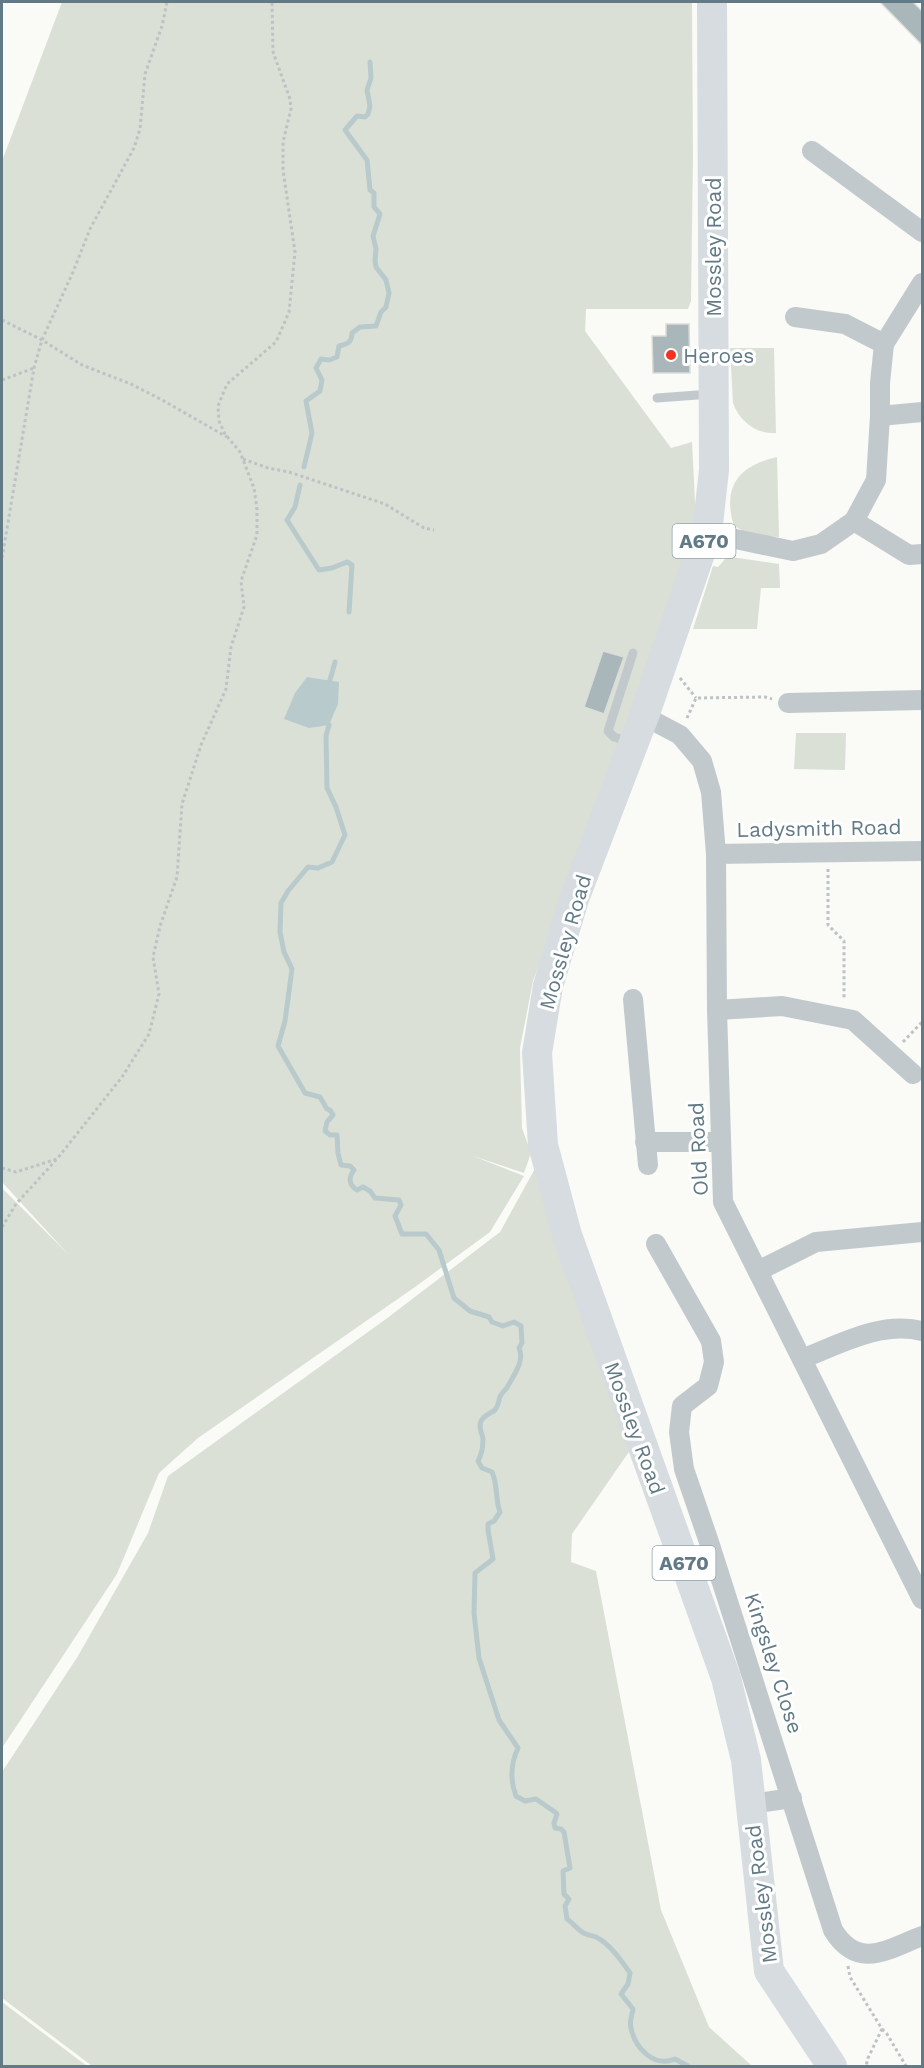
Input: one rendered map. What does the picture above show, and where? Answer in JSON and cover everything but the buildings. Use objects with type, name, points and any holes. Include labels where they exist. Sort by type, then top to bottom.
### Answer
[{"type":"main road","name":"Mossley Road","points":[[712,2],[714,470],[707,533],[644,716],[574,899],[548,986],[537,1053],[543,1145],[567,1235],[726,1678],[746,1760],[769,1971],[832,2067]]},
{"type":"street","points":[[812,151],[922,232]]},
{"type":"street","points":[[707,533],[793,551],[821,544],[854,521],[876,480],[884,344],[922,283]]},
{"type":"street","points":[[795,317],[845,324],[884,344]]},
{"type":"street","points":[[880,416],[922,412]]},
{"type":"street","points":[[854,521],[909,555],[922,554]]},
{"type":"street","points":[[788,703],[922,700]]},
{"type":"street","name":"Old Road","points":[[644,716],[680,735],[702,761],[711,792],[716,854],[717,1010],[723,1202],[922,1599]]},
{"type":"street","name":"Ladysmith Road","points":[[716,854],[922,851]]},
{"type":"street","points":[[633,999],[648,1165]]},
{"type":"street","points":[[717,1010],[782,1006],[853,1020],[913,1074]]},
{"type":"street","points":[[645,1142],[721,1142]]},
{"type":"street","points":[[758,1271],[816,1242],[922,1232]]},
{"type":"street","name":"Kingsley Close","points":[[656,1244],[711,1341],[714,1362],[708,1386],[682,1406],[679,1432],[684,1469],[833,1930],[846,1948]]},
{"type":"street","points":[[802,1359],[861,1335],[909,1328],[922,1331]]},
{"type":"street","points":[[679,1551],[709,1542]]},
{"type":"street","points":[[750,1804],[792,1798]]},
{"type":"street","points":[[846,1948],[871,1955],[922,1936]]},
{"type":"lane","points":[[657,398],[714,393]]},
{"type":"lane","points":[[633,653],[608,731],[614,737],[634,743]]},
{"type":"path","points":[[2,558],[34,368],[42,340],[90,229],[134,148],[140,129],[145,74],[162,26],[166,2]]},
{"type":"path","points":[[2,1227],[16,1204],[57,1159],[122,1077],[149,1034],[159,994],[153,957],[160,926],[177,877],[182,804],[201,746],[226,689],[231,647],[244,607],[242,581],[257,535],[254,488],[240,452],[228,438],[219,421],[218,406],[227,384],[276,342],[289,312],[295,252],[283,170],[283,142],[291,109],[290,99],[273,52],[272,2]]},
{"type":"path","points":[[2,320],[42,340],[82,365],[131,384],[228,438]]},
{"type":"path","points":[[2,380],[34,368]]},
{"type":"path","points":[[243,459],[268,468],[289,471],[385,504],[424,528],[434,530]]},
{"type":"path","points":[[680,735],[696,698],[765,698],[788,703]]},
{"type":"path","points":[[828,852],[828,925],[844,941],[843,1018]]},
{"type":"path","points":[[891,1054],[922,1022]]},
{"type":"path","points":[[2,1167],[16,1172],[57,1159]]},
{"type":"path","points":[[846,1948],[844,1952],[850,1977],[906,2067]]},
{"type":"path","points":[[867,2067],[868,2058],[882,2029]]},
{"type":"shaded area","points":[[62,2],[692,2],[691,301],[688,309],[586,309],[585,331],[671,448],[692,442],[696,521],[618,758],[533,981],[520,1048],[522,1128],[531,1153],[524,1173],[473,1156],[524,1176],[490,1232],[198,1438],[159,1473],[117,1574],[2,1748],[2,1188],[68,1254],[2,1182],[2,161]]},
{"type":"shaded area","points":[[730,348],[774,348],[776,433],[769,433],[750,426],[736,410],[733,403]]},
{"type":"shaded area","points":[[777,457],[779,537],[753,536],[734,526],[730,500],[732,489],[736,480],[752,466]]},
{"type":"shaded area","points":[[731,557],[779,564],[780,588],[761,588],[757,629],[693,629],[713,566],[718,567],[725,559]]},
{"type":"shaded area","points":[[307,677],[339,682],[338,704],[329,725],[309,728],[284,719],[295,693]]},
{"type":"shaded area","points":[[796,733],[846,733],[845,770],[794,769]]},
{"type":"shaded area","points":[[537,1165],[633,1446],[572,1534],[571,1562],[596,1571],[661,1910],[709,2027],[752,2066],[92,2066],[2,1998],[2,1772],[78,1656],[148,1533],[168,1476],[386,1319],[500,1232]]},
{"type":"shaded area","points":[[2,2002],[87,2066],[2,2066]]},
{"type":"waterway","points":[[304,467],[312,433],[306,401],[320,391],[322,380],[316,368],[321,359],[329,360],[337,357],[339,346],[349,342],[352,333],[360,327],[376,326],[381,312],[386,307],[389,293],[386,280],[376,267],[375,261],[376,249],[373,236],[380,214],[374,207],[374,193],[370,190],[367,160],[345,130],[357,116],[365,117],[368,114],[370,106],[367,90],[371,78],[370,62]]},
{"type":"waterway","points":[[300,485],[295,507],[287,520],[319,570],[347,562],[352,565],[349,612]]},
{"type":"waterway","points":[[330,680],[335,662]]},
{"type":"waterway","points":[[329,725],[326,736],[327,788],[345,835],[332,862],[318,868],[308,867],[281,903],[280,932],[284,952],[292,969],[285,1021],[278,1046],[305,1093],[320,1097],[333,1115],[327,1122],[325,1131],[330,1135],[337,1135],[341,1165],[350,1166],[354,1170],[350,1179],[352,1186],[357,1190],[363,1187],[375,1198],[399,1200],[401,1205],[395,1216],[402,1234],[426,1234],[439,1250],[454,1298],[470,1311],[489,1317],[492,1322],[503,1326],[514,1322],[521,1326],[522,1343],[519,1348],[521,1357],[518,1367],[495,1410],[484,1417],[480,1423],[483,1442],[478,1461],[482,1468],[492,1472],[500,1512],[494,1521],[488,1524],[493,1559],[475,1573],[474,1613],[479,1658],[499,1720],[518,1748],[512,1772],[516,1796],[525,1801],[536,1799],[555,1812],[557,1814],[555,1828],[564,1832],[570,1868],[563,1871],[564,1894],[569,1899],[565,1906],[567,1919],[584,1933],[606,1944],[630,1973],[628,1984],[621,1994],[633,2009],[630,2026],[641,2049],[660,2061],[675,2059],[688,2066]]},
{"type":"place","name":"Heroes","points":[[671,355]]}]
